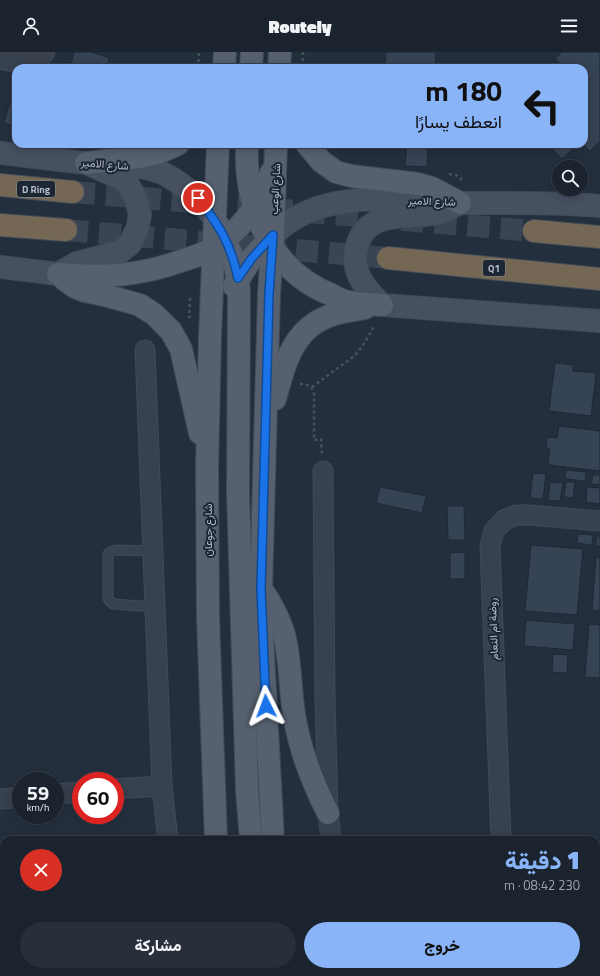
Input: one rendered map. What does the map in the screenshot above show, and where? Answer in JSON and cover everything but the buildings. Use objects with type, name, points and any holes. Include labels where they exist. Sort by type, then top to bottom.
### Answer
[{"type":"highway","name":"D Ring","points":[[0,185],[73,192]]},
{"type":"highway","points":[[0,225],[66,230]]},
{"type":"highway","points":[[534,231],[600,237]]},
{"type":"highway","name":"Q1","points":[[388,258],[600,279]]},
{"type":"main road","points":[[224,64],[225,52]]},
{"type":"main road","points":[[251,64],[252,52]]},
{"type":"main road","points":[[86,163],[140,157],[158,153],[169,148]]},
{"type":"main road","points":[[215,219],[218,148]]},
{"type":"main road","points":[[247,148],[249,184],[260,223],[271,241],[294,272],[309,285],[322,292],[348,302],[600,321]]},
{"type":"main road","points":[[0,267],[86,277],[113,276],[140,273],[167,266],[220,244],[242,224],[255,207],[265,189],[271,173],[275,148]]},
{"type":"main road","name":"شارع الوعب","points":[[271,241],[276,148]]},
{"type":"main road","points":[[311,148],[322,161],[336,172],[351,176],[418,184],[432,188],[460,202],[450,209],[440,213],[384,218],[372,224],[363,233],[357,244],[355,256],[356,269],[361,281],[382,305]]},
{"type":"main road","name":"شارع الامير","points":[[0,153],[86,163],[142,167],[167,176],[183,186],[198,198],[215,219]]},
{"type":"main road","points":[[58,274],[82,261],[120,252],[130,244],[137,229],[140,214],[136,198],[127,183],[120,178],[86,163]]},
{"type":"main road","name":"شارع الامير","points":[[271,241],[290,222],[306,213],[349,201],[377,199],[460,202],[570,203],[600,206]]},
{"type":"main road","name":"شارع جوعان","points":[[214,834],[208,617],[208,466],[210,336],[220,244],[215,219]]},
{"type":"main road","points":[[210,336],[227,298],[238,278],[252,258],[271,241]]},
{"type":"main road","points":[[271,241],[261,616],[273,836]]},
{"type":"main road","points":[[220,244],[234,258],[239,291],[238,493],[246,790],[251,836]]},
{"type":"main road","points":[[58,274],[66,282],[85,291],[104,294],[140,304],[155,315],[171,330],[181,349],[208,466]]},
{"type":"main road","points":[[266,429],[282,371],[289,353],[300,336],[312,325],[329,316],[382,305]]},
{"type":"main road","points":[[261,589],[277,616],[282,630],[295,724],[314,786],[328,814]]},
{"type":"street","points":[[0,59],[22,64],[40,60]]},
{"type":"street","points":[[145,350],[162,786],[168,836]]},
{"type":"street","points":[[323,471],[325,698],[328,814],[331,836]]},
{"type":"street","name":"روضة ام النعام","points":[[501,836],[490,546],[494,532],[504,520],[516,515],[600,521]]},
{"type":"street","points":[[124,788],[162,786]]},
{"type":"street","points":[[0,798],[12,797]]},
{"type":"lane","points":[[153,550],[116,550],[108,554],[108,599],[114,604],[155,607]]},
{"type":"path","points":[[198,64],[199,52]]},
{"type":"path","points":[[303,52],[303,64]]},
{"type":"path","points":[[312,387],[354,357],[375,326],[382,305]]},
{"type":"path","points":[[368,325],[375,326]]},
{"type":"path","points":[[295,384],[306,384],[312,387],[314,392],[314,440],[321,439],[323,471]]},
{"type":"tunnel","points":[[73,192],[534,231]]},
{"type":"tunnel","points":[[66,230],[388,258]]},
{"type":"route","points":[[198,198],[215,219],[226,239],[234,258],[238,278],[252,258],[273,235],[269,294],[261,589],[266,706]]}]
